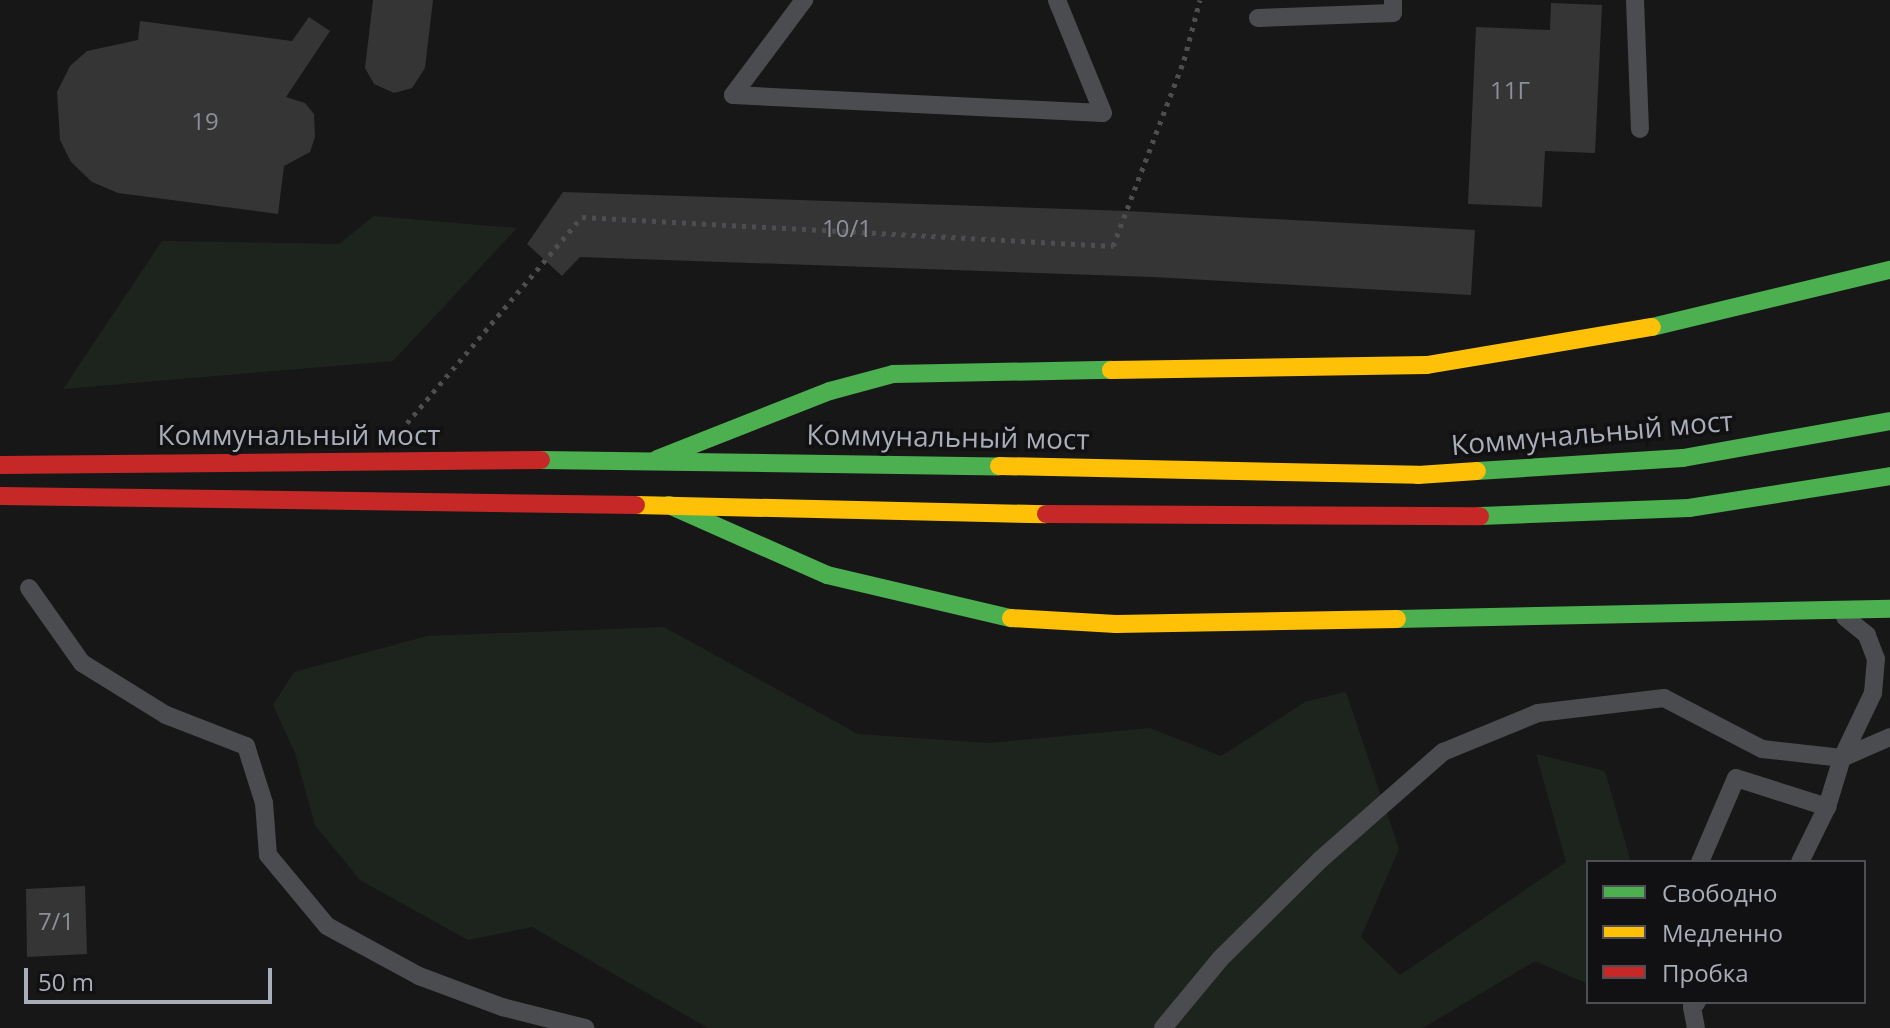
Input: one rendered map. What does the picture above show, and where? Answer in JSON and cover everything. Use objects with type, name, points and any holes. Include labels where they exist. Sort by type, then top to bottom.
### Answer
[{"type":"main road","points":[[657,459],[830,391],[893,374],[1427,365],[1627,333],[1890,270]]},
{"type":"main road","name":"Коммунальный мост","points":[[0,465],[657,459],[1418,475],[1683,458],[1890,421]]},
{"type":"main road","points":[[0,496],[669,505],[811,512],[1443,517],[1689,508],[1890,476]]},
{"type":"main road","points":[[669,505],[827,575],[995,617],[1116,624],[1890,609]]},
{"type":"lane","points":[[804,0],[733,95],[1103,113],[1057,0]]},
{"type":"lane","points":[[1258,18],[1393,13],[1393,0]]},
{"type":"lane","points":[[1635,0],[1640,129]]},
{"type":"lane","points":[[29,588],[82,663],[166,715],[246,746],[264,803],[268,855],[327,926],[419,976],[502,1007],[585,1028]]},
{"type":"lane","points":[[1801,860],[1827,807],[1842,758],[1873,693],[1876,659],[1867,635],[1836,610]]},
{"type":"lane","points":[[1163,1028],[1242,937],[1443,752],[1538,713],[1664,698],[1762,749],[1842,758],[1890,737]]},
{"type":"lane","points":[[1701,860],[1736,778],[1827,807]]},
{"type":"lane","points":[[1694,1004],[1696,1028]]},
{"type":"path","points":[[406,424],[582,217],[1113,246],[1184,60],[1200,0]]},
{"type":"shaded area","points":[[374,216],[517,228],[393,361],[63,389],[162,241],[339,244]]},
{"type":"shaded area","points":[[664,627],[858,734],[988,743],[1150,728],[1221,756],[1305,702],[1346,692],[1399,849],[1361,937],[1400,975],[1566,862],[1536,754],[1605,771],[1630,860],[1586,860],[1586,983],[1535,961],[1423,1028],[708,1028],[532,927],[468,940],[360,880],[315,825],[295,753],[273,705],[294,672],[427,636]]},
{"type":"building","points":[[373,0],[433,0],[425,68],[412,88],[394,93],[374,84],[365,68]]},
{"type":"building","points":[[1551,3],[1602,5],[1595,153],[1545,151],[1542,207],[1468,204],[1476,27],[1550,30]]},
{"type":"building","points":[[309,17],[330,31],[286,97],[305,103],[314,114],[315,137],[310,152],[284,166],[278,214],[118,193],[92,182],[71,162],[60,140],[57,92],[70,66],[87,51],[138,40],[140,21],[292,41]]},
{"type":"building","points":[[563,192],[1127,211],[1475,230],[1471,295],[1153,277],[580,257],[562,276],[527,244]]},
{"type":"building","points":[[85,886],[87,954],[27,957],[26,889]]},
{"type":"traffic: fast","points":[[1652,327],[1890,270]]},
{"type":"traffic: fast","points":[[657,459],[830,391],[893,374],[1111,370]]},
{"type":"traffic: fast","points":[[1477,471],[1683,458],[1890,421]]},
{"type":"traffic: fast","points":[[541,460],[999,466]]},
{"type":"traffic: fast","points":[[1480,516],[1689,508],[1890,476]]},
{"type":"traffic: fast","points":[[669,505],[827,575],[1011,618]]},
{"type":"traffic: fast","points":[[1397,619],[1890,609]]},
{"type":"traffic: slow","points":[[1111,370],[1427,365],[1652,327]]},
{"type":"traffic: slow","points":[[999,466],[1418,475],[1477,471]]},
{"type":"traffic: slow","points":[[636,505],[1046,514]]},
{"type":"traffic: slow","points":[[1011,618],[1116,624],[1397,619]]},
{"type":"traffic: jam","points":[[0,465],[541,460]]},
{"type":"traffic: jam","points":[[0,496],[636,505]]},
{"type":"traffic: jam","points":[[1046,514],[1480,516]]}]
